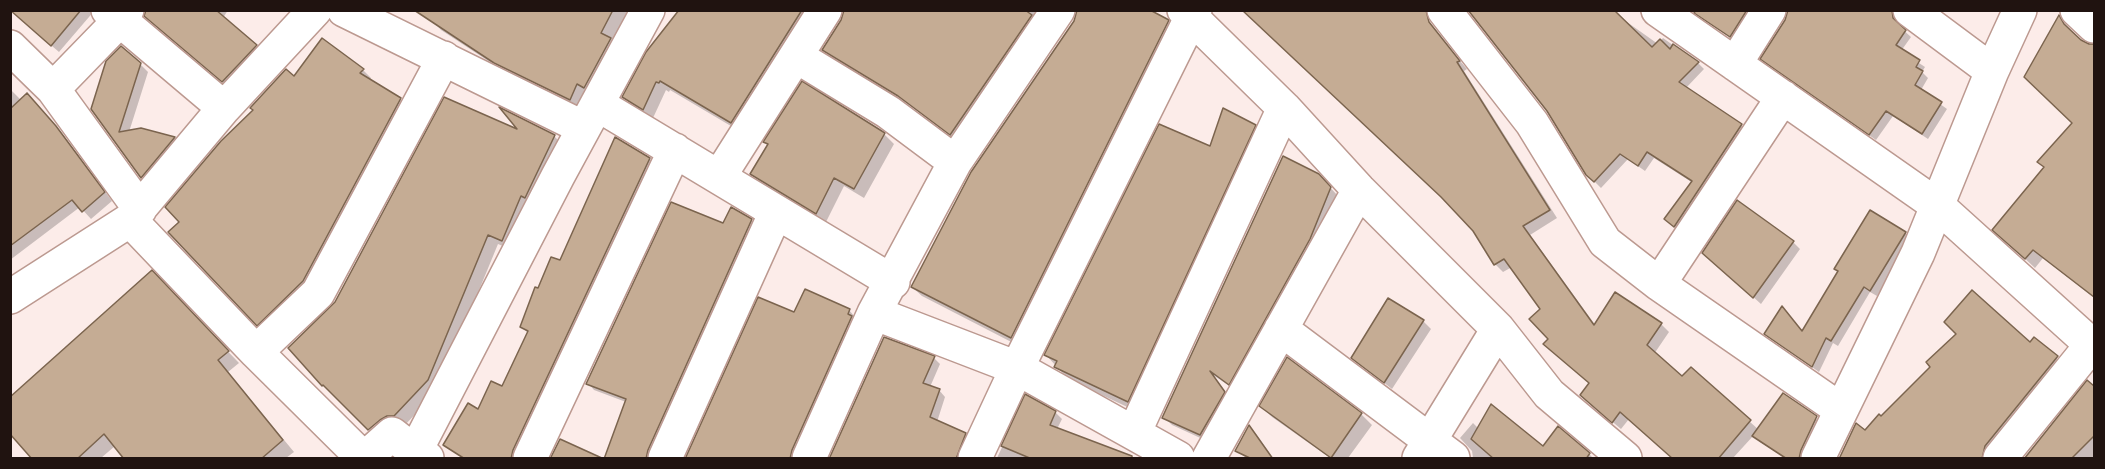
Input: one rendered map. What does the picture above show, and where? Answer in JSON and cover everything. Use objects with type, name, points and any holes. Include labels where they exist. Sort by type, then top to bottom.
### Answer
[{"type":"street","points":[[11,297],[135,215],[224,108],[315,10]]},
{"type":"street","points":[[344,10],[444,58],[675,150],[893,282]]},
{"type":"street","points":[[10,46],[53,89],[135,215],[256,352],[364,459],[392,434],[421,455],[591,116],[648,10]]},
{"type":"street","points":[[719,177],[825,10]]},
{"type":"street","points":[[809,459],[874,313],[893,282],[955,162],[1058,10]]},
{"type":"street","points":[[1444,10],[1532,123],[1605,242],[1659,284],[1841,410]]},
{"type":"street","points":[[1658,10],[1938,206],[2093,344],[2000,459]]},
{"type":"street","points":[[1735,64],[1769,10]]},
{"type":"street","points":[[1911,10],[1992,71]]},
{"type":"street","points":[[1818,459],[1918,253],[1992,71],[2020,10]]},
{"type":"street","points":[[2077,10],[2094,26]]},
{"type":"street","points":[[975,459],[1190,13],[1284,108],[1359,190],[1498,329],[1549,394],[1624,459]]},
{"type":"street","points":[[53,89],[119,14],[224,108]]},
{"type":"street","points":[[796,56],[888,112],[955,162]]},
{"type":"street","points":[[256,352],[318,293],[444,58]]},
{"type":"street","points":[[1659,284],[1783,98]]},
{"type":"street","points":[[1134,433],[1284,108]]},
{"type":"street","points":[[530,459],[675,150]]},
{"type":"street","points":[[1209,459],[1359,190]]},
{"type":"street","points":[[665,459],[776,212]]},
{"type":"street","points":[[874,313],[1017,368],[1178,459]]},
{"type":"street","points":[[1281,329],[1434,453],[1498,329]]},
{"type":"building","points":[[10,10],[81,10],[51,46]]},
{"type":"building","points":[[146,10],[216,10],[257,45],[222,82],[144,16]]},
{"type":"building","points":[[414,10],[613,10],[601,33],[611,38],[584,88],[577,84],[570,100],[494,63]]},
{"type":"building","points":[[679,10],[802,10],[731,123],[660,81],[656,82],[643,110],[622,97],[646,52]]},
{"type":"building","points":[[844,10],[1025,10],[1032,15],[950,135],[898,96],[822,50],[841,20]]},
{"type":"building","points":[[1077,10],[1150,10],[1169,20],[1011,338],[911,287],[971,172],[1074,21]]},
{"type":"building","points":[[1242,10],[1426,10],[1429,22],[1460,61],[1457,62],[1550,210],[1523,226],[1594,325],[1615,292],[1662,323],[1647,345],[1682,376],[1691,367],[1751,420],[1718,459],[1673,459],[1620,412],[1612,423],[1580,395],[1589,383],[1543,344],[1548,339],[1529,319],[1540,309],[1504,259],[1494,265],[1473,231],[1441,197]]},
{"type":"building","points":[[1468,10],[1614,10],[1652,47],[1660,39],[1670,49],[1673,44],[1699,62],[1679,82],[1742,124],[1674,227],[1664,219],[1692,181],[1647,152],[1638,166],[1620,154],[1594,182],[1586,175],[1547,111]]},
{"type":"building","points":[[1696,10],[1747,10],[1730,37],[1694,13]]},
{"type":"building","points":[[1788,10],[1892,10],[1893,18],[1906,30],[1896,45],[1920,60],[1916,67],[1923,71],[1915,85],[1942,102],[1922,134],[1886,111],[1869,135],[1760,59],[1785,20]]},
{"type":"building","points":[[2059,15],[2064,24],[2081,40],[2094,44],[2094,297],[2033,250],[2025,259],[1992,230],[2044,167],[2037,162],[2072,123],[2024,77]]},
{"type":"building","points":[[322,38],[364,69],[360,73],[401,98],[303,281],[257,326],[168,232],[179,222],[165,207],[221,141],[253,110],[250,108],[286,69],[294,76]]},
{"type":"building","points":[[121,46],[141,63],[119,132],[141,128],[175,137],[141,178],[91,109],[106,61]]},
{"type":"building","points":[[802,81],[885,133],[854,189],[834,178],[816,214],[750,174],[768,144],[763,142]]},
{"type":"building","points":[[27,93],[56,126],[105,192],[82,212],[72,200],[10,246],[10,109]]},
{"type":"building","points":[[444,97],[517,129],[499,107],[555,135],[525,198],[521,196],[502,241],[488,235],[428,380],[394,416],[387,416],[368,430],[322,386],[288,348],[335,302]]},
{"type":"building","points":[[1223,108],[1256,125],[1128,402],[1054,367],[1057,361],[1044,355],[1159,124],[1210,146]]},
{"type":"building","points":[[615,137],[650,158],[513,450],[511,459],[465,459],[443,445],[468,403],[478,409],[491,381],[502,386],[528,331],[520,327],[535,287],[538,288],[551,257],[560,260]]},
{"type":"building","points":[[1283,156],[1319,174],[1331,187],[1310,239],[1229,385],[1210,371],[1225,392],[1200,435],[1162,418]]},
{"type":"building","points":[[1737,200],[1794,241],[1753,298],[1702,253]]},
{"type":"building","points":[[671,202],[723,223],[731,207],[752,219],[648,450],[646,459],[604,459],[626,399],[586,384]]},
{"type":"building","points":[[1870,210],[1906,232],[1870,291],[1864,287],[1831,341],[1826,338],[1812,367],[1764,334],[1782,306],[1802,331],[1838,271],[1834,269]]},
{"type":"building","points":[[152,270],[229,351],[218,360],[283,440],[261,459],[124,459],[104,434],[77,459],[32,459],[10,434],[10,397]]},
{"type":"building","points":[[805,289],[850,309],[848,314],[852,316],[790,459],[685,459],[758,297],[794,312]]},
{"type":"building","points":[[1972,290],[2030,342],[2034,337],[2058,356],[1985,446],[1982,459],[1839,459],[1856,423],[1865,430],[1879,414],[1881,416],[1930,367],[1926,362],[1956,334],[1944,322]]},
{"type":"building","points":[[1388,298],[1424,320],[1384,383],[1351,358]]},
{"type":"building","points":[[884,337],[935,356],[923,383],[940,389],[930,417],[966,433],[956,459],[829,459]]},
{"type":"building","points":[[1287,357],[1362,413],[1331,458],[1259,406]]},
{"type":"building","points":[[2087,380],[2094,386],[2094,436],[2071,459],[2024,459]]},
{"type":"building","points":[[1783,393],[1817,416],[1799,459],[1787,459],[1752,436]]},
{"type":"building","points":[[1025,394],[1056,411],[1050,425],[1132,456],[1132,459],[1032,459],[1001,446]]},
{"type":"building","points":[[1491,404],[1543,446],[1558,426],[1590,453],[1586,459],[1494,459],[1471,439]]},
{"type":"building","points":[[1249,425],[1273,459],[1252,459],[1235,451]]},
{"type":"building","points":[[560,439],[604,459],[550,459]]}]
